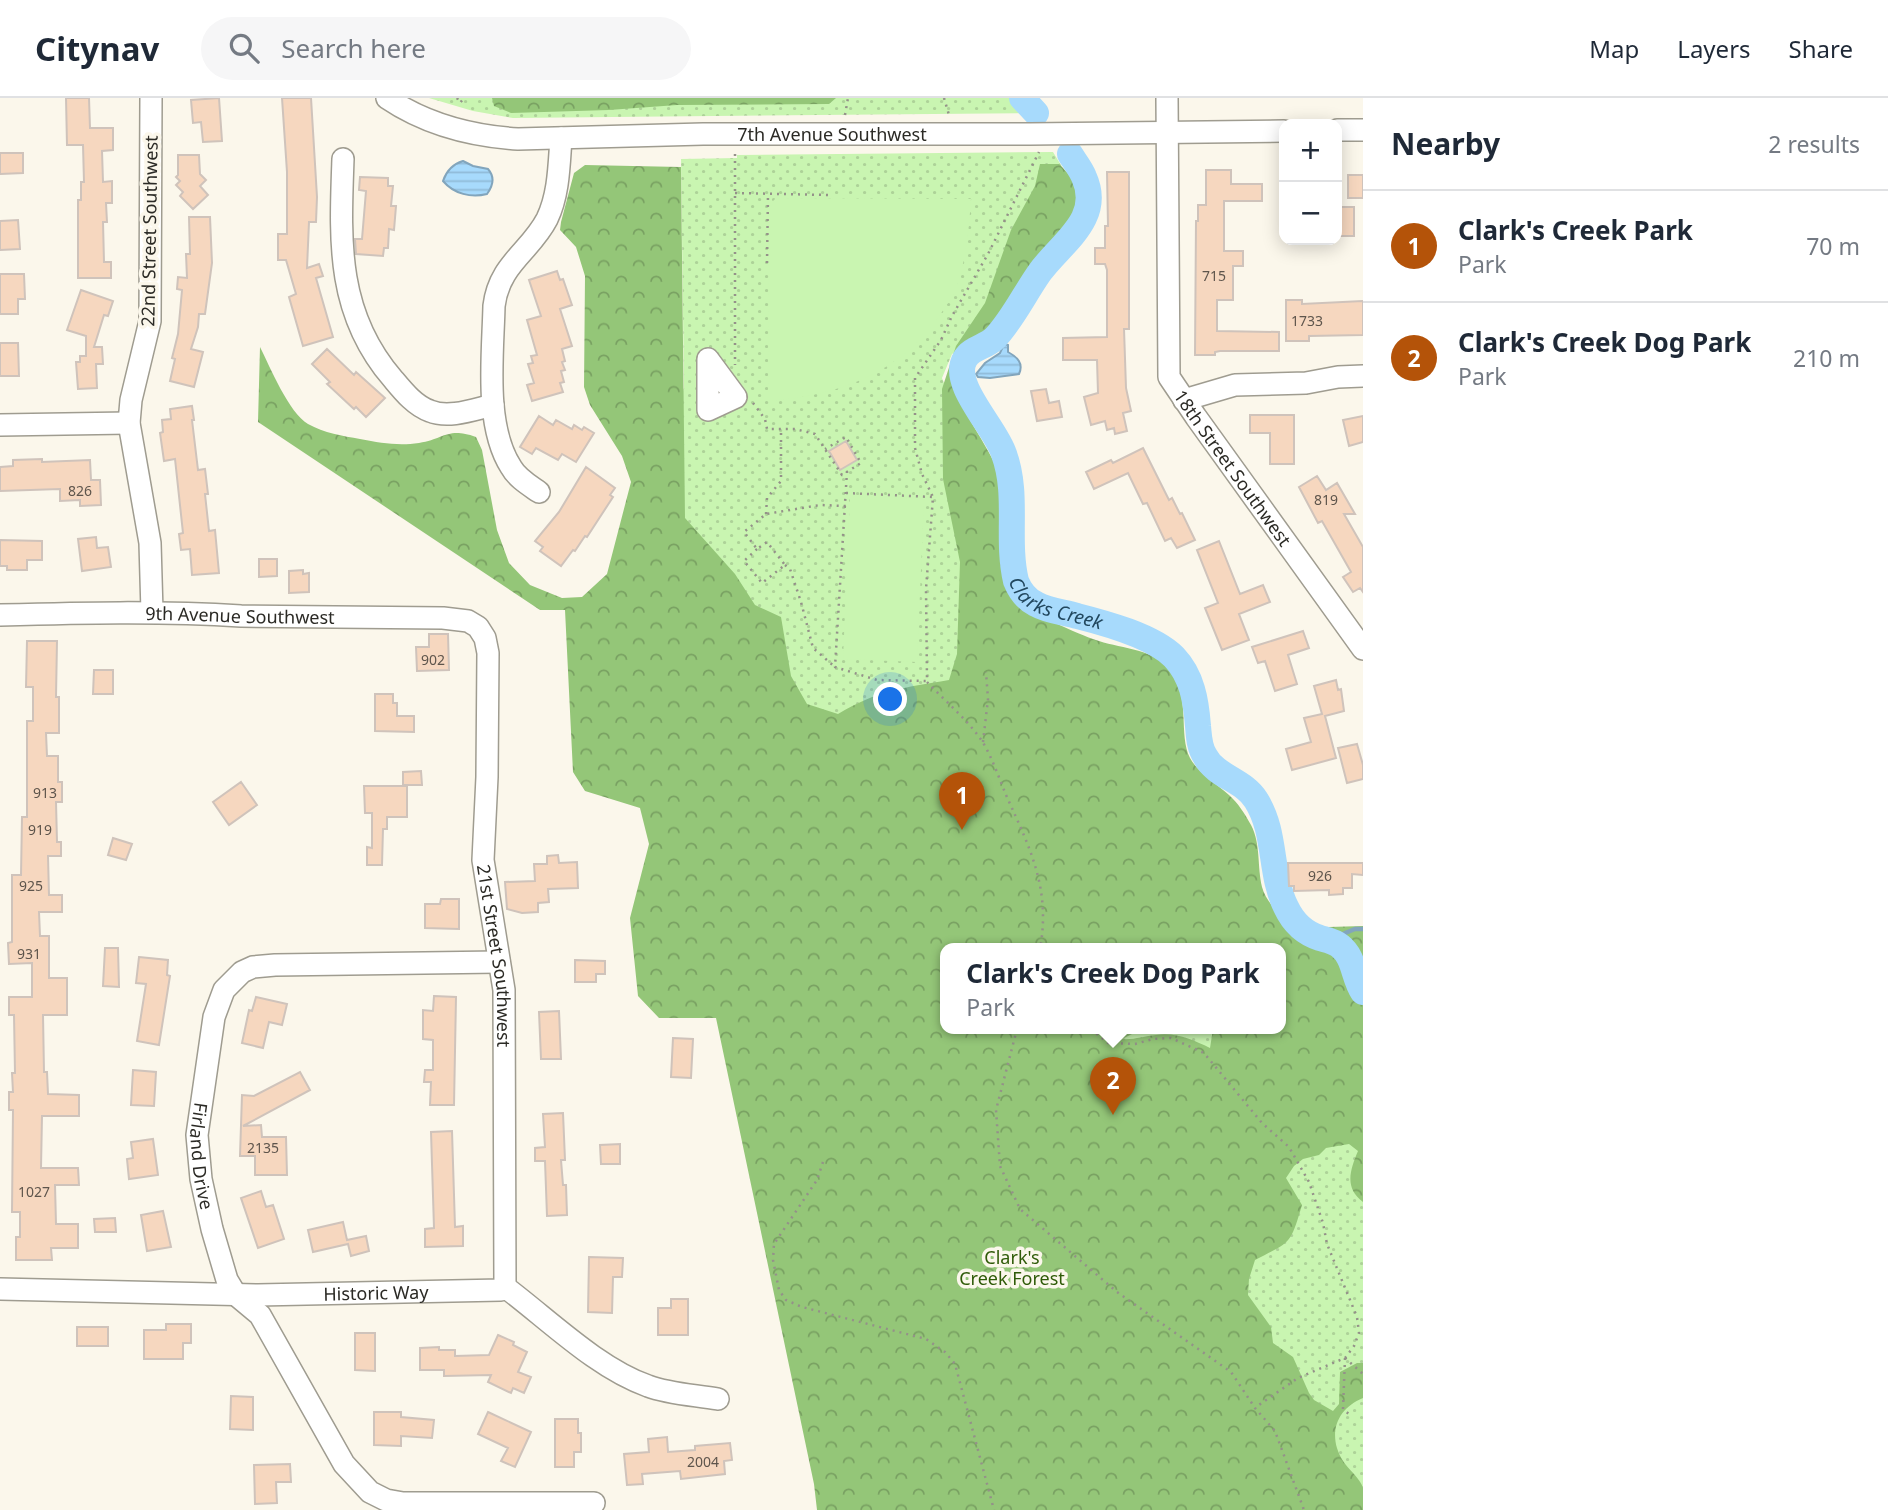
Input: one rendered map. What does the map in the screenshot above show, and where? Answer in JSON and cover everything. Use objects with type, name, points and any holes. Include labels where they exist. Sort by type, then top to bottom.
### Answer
[{"type":"street","name":"22nd Street Southwest","points":[[150,98],[150,321],[131,400],[129,423],[150,543],[152,612]]},
{"type":"street","name":"7th Avenue Southwest","points":[[387,98],[438,125],[505,138],[703,134],[1035,142],[1076,134],[1279,131]]},
{"type":"street","name":"18th Street Southwest","points":[[1167,98],[1169,376],[1363,649]]},
{"type":"street","points":[[1342,130],[1363,130]]},
{"type":"street","points":[[540,492],[511,469],[501,449],[493,404],[495,293],[505,271],[547,219],[555,199],[561,138]]},
{"type":"street","points":[[343,159],[341,243],[345,276],[362,330],[376,356],[405,393],[430,412],[467,411],[493,404]]},
{"type":"street","points":[[708,359],[745,400],[708,410],[708,359]]},
{"type":"street","points":[[1184,400],[1235,385],[1306,383],[1338,376],[1363,376]]},
{"type":"street","points":[[0,425],[129,423]]},
{"type":"street","name":"9th Avenue Southwest","points":[[0,615],[152,612],[241,616],[443,618],[468,621],[478,627]]},
{"type":"street","name":"21st Street Southwest","points":[[478,627],[487,645],[489,667],[483,860],[504,990],[506,1031],[505,1287]]},
{"type":"street","name":"Firland Drive","points":[[499,962],[408,961],[253,967],[242,972],[224,990],[214,1017],[197,1135],[201,1180],[227,1280],[236,1295],[260,1315],[332,1444],[354,1476],[370,1492],[386,1500],[430,1507],[528,1507],[594,1503]]},
{"type":"street","points":[[505,1287],[602,1362],[633,1380],[651,1388],[718,1399]]},
{"type":"street","name":"Historic Way","points":[[0,1289],[236,1295],[501,1290],[505,1287]]},
{"type":"path","points":[[457,98],[460,103]]},
{"type":"path","points":[[459,111],[464,98]]},
{"type":"path","points":[[845,117],[848,98]]},
{"type":"path","points":[[944,98],[949,116]]},
{"type":"path","points":[[1035,142],[988,254],[941,340],[915,378],[915,448],[922,474],[933,497],[926,589],[926,681],[983,742],[1025,834],[1041,882],[1045,922],[1041,943]]},
{"type":"path","points":[[736,155],[736,369]]},
{"type":"path","points":[[736,193],[828,195]]},
{"type":"path","points":[[766,263],[768,194]]},
{"type":"path","points":[[745,400],[767,422],[767,429],[811,432],[842,475],[861,463],[846,437],[825,449]]},
{"type":"path","points":[[765,514],[767,498],[781,481],[781,429]]},
{"type":"path","points":[[835,667],[848,471]]},
{"type":"path","points":[[846,494],[933,497]]},
{"type":"path","points":[[757,549],[744,532],[765,514],[820,505],[846,506]]},
{"type":"path","points":[[785,565],[762,583],[744,561],[767,542],[789,569],[802,601],[813,648],[835,667],[877,680],[926,681]]},
{"type":"path","points":[[983,742],[988,699],[986,672]]},
{"type":"path","points":[[1016,1034],[996,1110],[1000,1166],[1020,1209],[1117,1292],[1231,1372],[1255,1408],[1275,1431],[1304,1510]]},
{"type":"path","points":[[1097,1034],[1108,1043],[1135,1044],[1171,1038],[1204,1053],[1262,1123],[1289,1147],[1308,1182],[1327,1244],[1357,1317],[1359,1333],[1345,1358],[1298,1378],[1255,1408]]},
{"type":"path","points":[[823,1162],[817,1180],[774,1244],[773,1261],[779,1290],[786,1300],[802,1307],[926,1339],[945,1352],[955,1364],[994,1510]]},
{"type":"path","points":[[1345,1358],[1363,1374]]},
{"type":"path","points":[[1345,1358],[1343,1409],[1350,1415]]},
{"type":"green space","points":[[429,98],[1022,98],[1036,113],[513,118],[473,111]]},
{"type":"green space","points":[[492,98],[836,98],[829,104],[677,105],[511,113],[494,106]]},
{"type":"green space","points":[[1053,152],[1070,180],[1041,254],[980,337],[952,354],[942,378],[957,416],[1003,591],[1256,923],[1317,953],[1363,1040],[1363,1510],[689,876],[681,159],[737,158],[737,155]]},
{"type":"green space","name":"Clark's Creek Forest","points":[[1040,164],[1059,164],[1071,177],[1079,193],[1080,205],[1076,221],[1043,257],[995,329],[962,351],[951,372],[957,395],[1000,477],[1005,510],[1006,563],[1009,580],[1016,595],[1027,608],[1062,626],[1092,639],[1148,654],[1165,664],[1181,693],[1185,738],[1190,758],[1232,798],[1249,821],[1256,840],[1262,887],[1271,904],[1294,928],[1363,926],[1363,1202],[1351,1185],[1351,1172],[1358,1151],[1349,1144],[1326,1148],[1319,1155],[1303,1159],[1294,1166],[1286,1178],[1302,1205],[1295,1228],[1283,1245],[1255,1260],[1249,1279],[1248,1295],[1271,1327],[1273,1343],[1293,1357],[1314,1400],[1333,1411],[1339,1404],[1340,1372],[1357,1363],[1363,1363],[1363,1398],[1346,1409],[1335,1433],[1343,1461],[1363,1488],[1363,1510],[817,1510],[814,1484],[716,1018],[659,1018],[638,996],[630,918],[649,844],[640,808],[585,791],[573,772],[565,610],[540,610],[258,422],[260,347],[294,410],[314,427],[340,435],[397,444],[419,443],[452,433],[476,437],[482,450],[497,530],[509,563],[530,585],[562,598],[582,597],[607,574],[631,482],[622,456],[590,405],[584,387],[585,276],[576,247],[560,230],[561,222],[574,173],[585,165],[681,167],[685,518],[735,574],[755,605],[781,617],[791,676],[807,704],[838,714],[879,695],[949,680],[957,654],[960,562],[943,479],[942,389],[956,346],[985,303],[1011,230],[1035,186]]},
{"type":"green space","points":[[776,198],[971,199],[967,244],[956,289],[926,333],[908,351],[888,366],[843,387],[819,394],[768,401],[769,205]]},
{"type":"green space","points":[[850,496],[924,499],[917,662],[843,659]]},
{"type":"water","points":[[463,161],[488,169],[492,182],[487,194],[463,194],[443,181],[450,169]]},
{"type":"water","points":[[1004,344],[1008,345],[1008,352],[1019,361],[1019,374],[978,377],[976,374],[985,363],[1000,353]]},
{"type":"building","points":[[66,98],[89,98],[90,128],[113,128],[113,150],[102,151],[103,182],[112,181],[112,203],[106,203],[107,222],[103,222],[104,262],[111,262],[111,278],[78,278],[78,200],[81,200],[81,182],[84,182],[83,145],[67,145]]},
{"type":"building","points":[[219,98],[222,141],[203,142],[201,122],[193,123],[191,100]]},
{"type":"building","points":[[282,98],[311,98],[317,197],[316,222],[309,222],[307,268],[319,264],[323,276],[316,278],[333,337],[303,346],[289,297],[296,294],[286,260],[278,260],[278,234],[287,234],[287,172]]},
{"type":"building","points":[[0,153],[23,153],[23,173],[0,174]]},
{"type":"building","points":[[178,155],[199,155],[200,174],[206,180],[200,186],[208,195],[193,209],[180,196],[183,192],[176,185],[180,181],[176,177]]},
{"type":"building","points":[[1206,170],[1231,170],[1231,184],[1262,184],[1262,201],[1224,201],[1224,251],[1243,251],[1243,266],[1233,266],[1233,300],[1217,300],[1217,331],[1279,332],[1279,351],[1220,351],[1215,352],[1215,355],[1195,355],[1196,221],[1198,205],[1206,205]]},
{"type":"building","points":[[1107,172],[1129,172],[1129,329],[1124,329],[1126,388],[1131,411],[1123,413],[1127,431],[1115,434],[1114,428],[1107,430],[1105,421],[1091,425],[1084,397],[1098,393],[1097,360],[1063,360],[1063,338],[1107,337],[1107,270],[1105,264],[1095,264],[1095,248],[1105,248],[1105,226],[1108,226]]},
{"type":"building","points":[[1348,175],[1363,175],[1363,198],[1348,198]]},
{"type":"building","points":[[360,177],[388,178],[388,186],[393,186],[391,206],[396,206],[394,230],[389,229],[388,248],[384,248],[383,256],[356,254],[355,239],[362,239],[366,191],[359,190]]},
{"type":"building","points":[[1342,207],[1354,207],[1354,236],[1342,236]]},
{"type":"building","points":[[189,217],[210,217],[212,263],[205,314],[199,314],[191,349],[203,352],[194,387],[170,381],[182,290],[177,289],[178,277],[187,278],[186,254],[190,254]]},
{"type":"building","points":[[18,220],[20,249],[0,250],[0,221]]},
{"type":"building","points":[[557,271],[560,280],[563,279],[572,305],[560,309],[572,346],[562,349],[565,370],[561,371],[564,382],[560,383],[563,392],[532,401],[527,385],[534,383],[528,364],[533,363],[531,356],[537,355],[527,320],[541,316],[529,280]]},
{"type":"building","points":[[0,274],[24,274],[25,299],[18,299],[18,314],[0,314]]},
{"type":"building","points":[[81,290],[113,301],[108,316],[104,315],[94,347],[102,347],[103,364],[96,364],[97,388],[78,389],[76,362],[80,362],[80,356],[86,356],[86,336],[67,330]]},
{"type":"building","points":[[1286,300],[1302,300],[1302,304],[1363,301],[1363,335],[1309,336],[1309,341],[1286,341]]},
{"type":"building","points":[[0,343],[18,343],[19,376],[0,376]]},
{"type":"building","points":[[327,349],[354,375],[356,372],[385,398],[366,417],[327,384],[330,382],[312,364]]},
{"type":"building","points":[[1046,389],[1049,403],[1059,401],[1062,417],[1037,421],[1031,391]]},
{"type":"building","points":[[192,406],[198,470],[205,469],[209,531],[215,530],[219,573],[192,575],[190,549],[181,550],[179,534],[183,533],[175,459],[164,461],[160,433],[163,432],[162,420],[171,419],[170,409]]},
{"type":"building","points":[[1250,415],[1294,415],[1294,464],[1270,464],[1270,433],[1250,433]]},
{"type":"building","points":[[539,416],[553,425],[556,420],[572,429],[574,425],[594,433],[576,462],[562,454],[558,460],[536,448],[532,454],[520,447]]},
{"type":"building","points":[[1363,416],[1363,442],[1349,446],[1343,420]]},
{"type":"building","points":[[846,441],[857,460],[840,470],[829,451]]},
{"type":"building","points":[[1143,448],[1169,500],[1172,498],[1180,514],[1182,513],[1195,540],[1177,548],[1171,538],[1165,541],[1147,503],[1143,504],[1128,473],[1094,489],[1086,472],[1111,460],[1113,463]]},
{"type":"building","points":[[42,459],[42,462],[90,460],[91,480],[100,480],[101,505],[80,506],[80,500],[60,501],[60,489],[0,491],[0,467],[13,466],[13,460]]},
{"type":"building","points":[[586,467],[615,488],[610,495],[613,497],[587,537],[585,536],[561,566],[540,551],[543,547],[535,541],[559,512]]},
{"type":"building","points":[[1317,476],[1326,490],[1337,483],[1355,514],[1344,514],[1363,547],[1363,592],[1360,588],[1353,592],[1343,577],[1351,572],[1322,521],[1318,523],[1299,487]]},
{"type":"building","points":[[96,537],[97,548],[108,547],[111,567],[82,571],[78,539]]},
{"type":"building","points":[[0,540],[42,541],[42,560],[27,560],[27,570],[7,570],[7,566],[0,566]]},
{"type":"building","points":[[1219,541],[1240,594],[1263,585],[1270,602],[1239,614],[1249,640],[1222,650],[1205,608],[1218,603],[1197,550]]},
{"type":"building","points":[[259,559],[277,559],[277,576],[259,577]]},
{"type":"building","points":[[303,570],[303,574],[309,573],[309,592],[289,593],[289,571]]},
{"type":"building","points":[[1303,631],[1309,648],[1288,655],[1297,684],[1275,691],[1265,661],[1258,663],[1252,647]]},
{"type":"building","points":[[429,634],[448,634],[449,670],[417,671],[416,647],[429,647]]},
{"type":"building","points":[[27,641],[57,641],[56,697],[59,697],[59,733],[46,733],[47,756],[58,756],[58,782],[62,782],[62,802],[56,802],[57,842],[61,842],[61,856],[48,856],[49,895],[62,895],[62,912],[39,912],[40,936],[49,936],[49,978],[67,978],[67,1015],[43,1015],[44,1072],[47,1072],[48,1094],[79,1095],[79,1116],[42,1116],[41,1168],[78,1168],[79,1185],[55,1185],[56,1224],[78,1224],[78,1248],[51,1248],[52,1260],[16,1260],[20,1212],[12,1212],[13,1110],[9,1110],[9,1092],[13,1092],[12,1073],[15,1073],[14,1015],[9,1015],[9,997],[32,997],[32,963],[9,964],[8,943],[12,942],[12,875],[21,875],[22,817],[27,817],[27,721],[33,721],[33,687],[26,687]]},
{"type":"building","points":[[94,670],[113,670],[113,694],[93,694]]},
{"type":"building","points":[[1336,680],[1338,690],[1341,689],[1344,711],[1325,716],[1336,758],[1292,770],[1286,749],[1311,742],[1304,718],[1322,714],[1314,686]]},
{"type":"building","points":[[375,694],[393,694],[393,703],[397,703],[397,716],[414,716],[414,732],[375,731]]},
{"type":"building","points":[[1357,744],[1363,765],[1363,779],[1347,783],[1338,748]]},
{"type":"building","points":[[421,771],[422,785],[403,785],[403,772]]},
{"type":"building","points":[[241,782],[257,805],[229,825],[213,802]]},
{"type":"building","points":[[364,786],[407,786],[407,817],[387,817],[387,829],[383,829],[382,865],[367,865],[367,847],[372,848],[372,813],[365,813]]},
{"type":"building","points":[[113,838],[132,844],[126,860],[108,855]]},
{"type":"building","points":[[558,855],[559,863],[577,862],[578,888],[548,889],[549,902],[538,903],[538,912],[522,913],[507,909],[505,882],[535,881],[534,864],[547,864],[547,856]]},
{"type":"building","points":[[1288,863],[1363,863],[1363,875],[1352,874],[1352,888],[1343,888],[1343,894],[1329,895],[1329,890],[1294,891],[1294,886],[1289,886]]},
{"type":"building","points":[[441,899],[459,899],[459,929],[425,928],[425,904],[440,904]]},
{"type":"building","points":[[105,948],[118,948],[119,987],[103,986]]},
{"type":"building","points":[[139,957],[168,960],[167,975],[170,976],[159,1045],[137,1041],[146,984],[136,983]]},
{"type":"building","points":[[575,960],[605,961],[605,974],[596,974],[596,982],[575,982]]},
{"type":"building","points":[[434,996],[456,997],[454,1105],[430,1105],[431,1082],[424,1082],[425,1070],[433,1070],[433,1040],[423,1039],[423,1010],[433,1011]]},
{"type":"building","points":[[256,997],[287,1004],[282,1025],[269,1022],[263,1048],[242,1043],[249,1010],[252,1011]]},
{"type":"building","points":[[559,1011],[561,1059],[541,1059],[539,1012]]},
{"type":"building","points":[[673,1038],[693,1039],[691,1078],[671,1077]]},
{"type":"building","points":[[133,1070],[156,1072],[154,1106],[131,1105]]},
{"type":"building","points":[[300,1072],[310,1090],[243,1126],[261,1125],[262,1137],[286,1137],[287,1175],[255,1175],[255,1156],[240,1156],[242,1095],[254,1096]]},
{"type":"building","points":[[563,1113],[565,1160],[561,1160],[563,1185],[566,1185],[567,1215],[547,1216],[545,1161],[535,1161],[535,1148],[545,1147],[543,1114]]},
{"type":"building","points":[[452,1131],[455,1227],[463,1226],[463,1246],[425,1247],[425,1229],[434,1228],[431,1132]]},
{"type":"building","points":[[153,1139],[158,1175],[129,1179],[127,1159],[133,1158],[131,1142]]},
{"type":"building","points":[[620,1144],[620,1164],[601,1164],[600,1145]]},
{"type":"building","points":[[261,1191],[266,1207],[273,1205],[284,1239],[258,1248],[241,1198]]},
{"type":"building","points":[[163,1211],[171,1247],[147,1251],[141,1215]]},
{"type":"building","points":[[115,1218],[116,1232],[95,1232],[94,1219]]},
{"type":"building","points":[[343,1222],[347,1240],[366,1236],[369,1251],[351,1256],[348,1244],[313,1252],[308,1230]]},
{"type":"building","points":[[589,1257],[623,1258],[622,1277],[613,1277],[612,1313],[588,1312]]},
{"type":"building","points":[[671,1299],[688,1299],[688,1335],[658,1335],[658,1308],[671,1308]]},
{"type":"building","points":[[166,1324],[191,1324],[191,1343],[183,1343],[183,1359],[144,1359],[144,1330],[166,1330]]},
{"type":"building","points":[[77,1327],[108,1327],[108,1346],[77,1346]]},
{"type":"building","points":[[355,1333],[375,1333],[375,1371],[355,1370]]},
{"type":"building","points":[[498,1335],[527,1352],[518,1372],[531,1377],[524,1393],[513,1388],[511,1393],[488,1382],[491,1375],[444,1376],[444,1370],[420,1370],[420,1348],[455,1350],[455,1356],[489,1355]]},
{"type":"building","points":[[231,1396],[253,1397],[253,1430],[230,1429]]},
{"type":"building","points":[[374,1412],[401,1412],[401,1417],[434,1420],[432,1438],[401,1436],[401,1446],[374,1445]]},
{"type":"building","points":[[488,1412],[531,1432],[515,1467],[501,1461],[508,1448],[478,1434]]},
{"type":"building","points":[[555,1419],[578,1419],[581,1452],[574,1452],[574,1467],[555,1467]]},
{"type":"building","points":[[667,1437],[668,1452],[730,1443],[732,1460],[724,1461],[725,1474],[681,1479],[680,1471],[642,1474],[643,1484],[627,1485],[624,1454],[649,1452],[648,1439]]},
{"type":"building","points":[[290,1464],[291,1482],[276,1482],[277,1503],[255,1504],[254,1465]]},
{"type":"waterway","name":"Clarks Creek","points":[[1022,98],[1036,113]]},
{"type":"waterway","name":"Clarks Creek","points":[[1070,154],[1083,174],[1088,192],[1084,218],[1040,272],[1001,331],[991,341],[968,355],[962,369],[969,393],[1004,454],[1011,485],[1012,549],[1016,581],[1032,602],[1051,610],[1128,631],[1165,649],[1180,664],[1192,689],[1203,753],[1216,769],[1251,793],[1263,813],[1277,881],[1289,912],[1304,930],[1335,943],[1345,951],[1363,992]]},
{"type":"waterway","points":[[1328,940],[1355,929],[1363,929]]},
{"type":"place","name":"Clark's Creek Park","points":[[962,830]]},
{"type":"place","name":"Clark's Creek Dog Park","points":[[1113,1115]]}]
